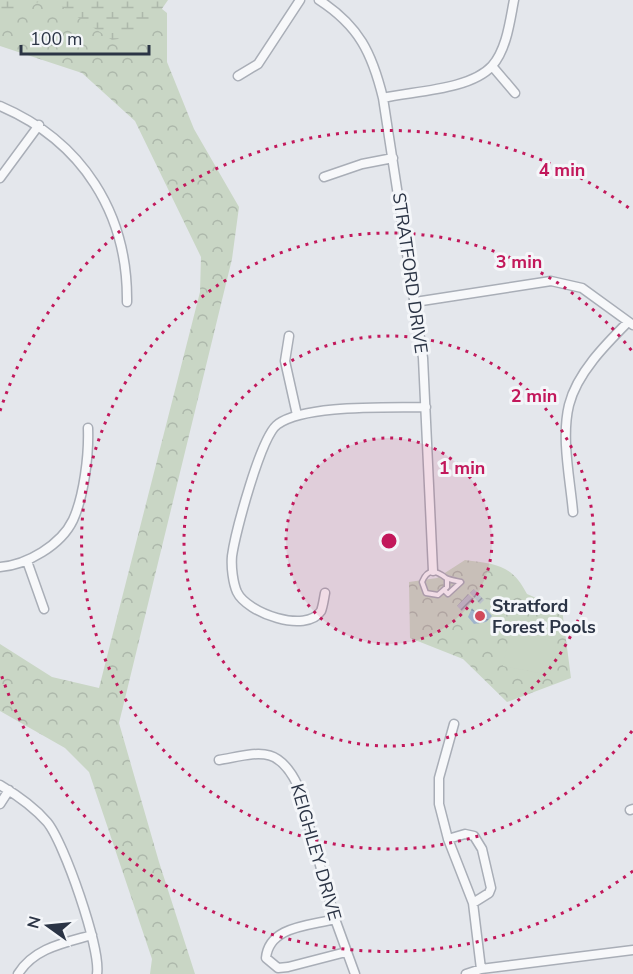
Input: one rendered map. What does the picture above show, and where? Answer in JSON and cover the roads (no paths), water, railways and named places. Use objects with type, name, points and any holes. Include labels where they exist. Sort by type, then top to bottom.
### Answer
[{"type":"street","points":[[238,76],[258,63],[300,0]]},
{"type":"street","name":"STRATFORD DRIVE","points":[[319,0],[337,12],[362,38],[375,66],[383,98],[423,358],[433,571]]},
{"type":"street","points":[[383,98],[461,84],[492,66],[500,53],[514,0]]},
{"type":"street","points":[[492,66],[515,93]]},
{"type":"street","points":[[0,106],[39,125],[61,142],[84,169],[103,197],[124,252],[127,302]]},
{"type":"street","points":[[0,178],[39,125]]},
{"type":"street","points":[[324,177],[362,164],[393,159]]},
{"type":"street","points":[[415,302],[551,281],[582,288],[631,323],[605,345],[588,368],[569,404],[566,431],[573,512]]},
{"type":"street","points":[[289,336],[285,361],[297,415]]},
{"type":"street","points":[[325,593],[321,611],[311,619],[297,621],[257,611],[245,603],[237,593],[232,557],[264,442],[276,424],[297,415],[334,410],[426,407]]},
{"type":"street","points":[[0,567],[27,561],[51,545],[72,521],[89,456],[88,428]]},
{"type":"street","points":[[27,561],[44,609]]},
{"type":"street","points":[[454,724],[439,778],[439,804],[448,839],[473,903],[481,969]]},
{"type":"street","name":"KEIGHLEY DRIVE","points":[[219,760],[254,754],[274,756],[289,766],[298,786],[335,919],[355,974]]},
{"type":"street","points":[[0,785],[49,823],[64,853],[92,935],[97,974]]},
{"type":"street","points":[[0,804],[9,790]]},
{"type":"street","points":[[448,839],[465,834],[474,836],[482,849],[491,888],[489,893],[473,903]]},
{"type":"street","points":[[335,919],[276,934],[267,946],[266,958],[278,968],[346,952]]},
{"type":"street","points":[[18,974],[27,960],[52,947],[92,935]]},
{"type":"street","points":[[466,974],[481,969],[633,950]]},
{"type":"lane","points":[[433,571],[441,572],[447,579],[461,582],[448,594],[445,591],[434,596],[424,589],[424,578],[433,571]]},
{"type":"lane","points":[[445,591],[447,579]]},
{"type":"water","name":"Stratford Forest Pools","points":[[472,608],[477,614],[486,609],[492,616],[486,622],[474,624],[468,617]]},
{"type":"place","name":"Stratford Forest Pools","points":[[480,616]]}]
